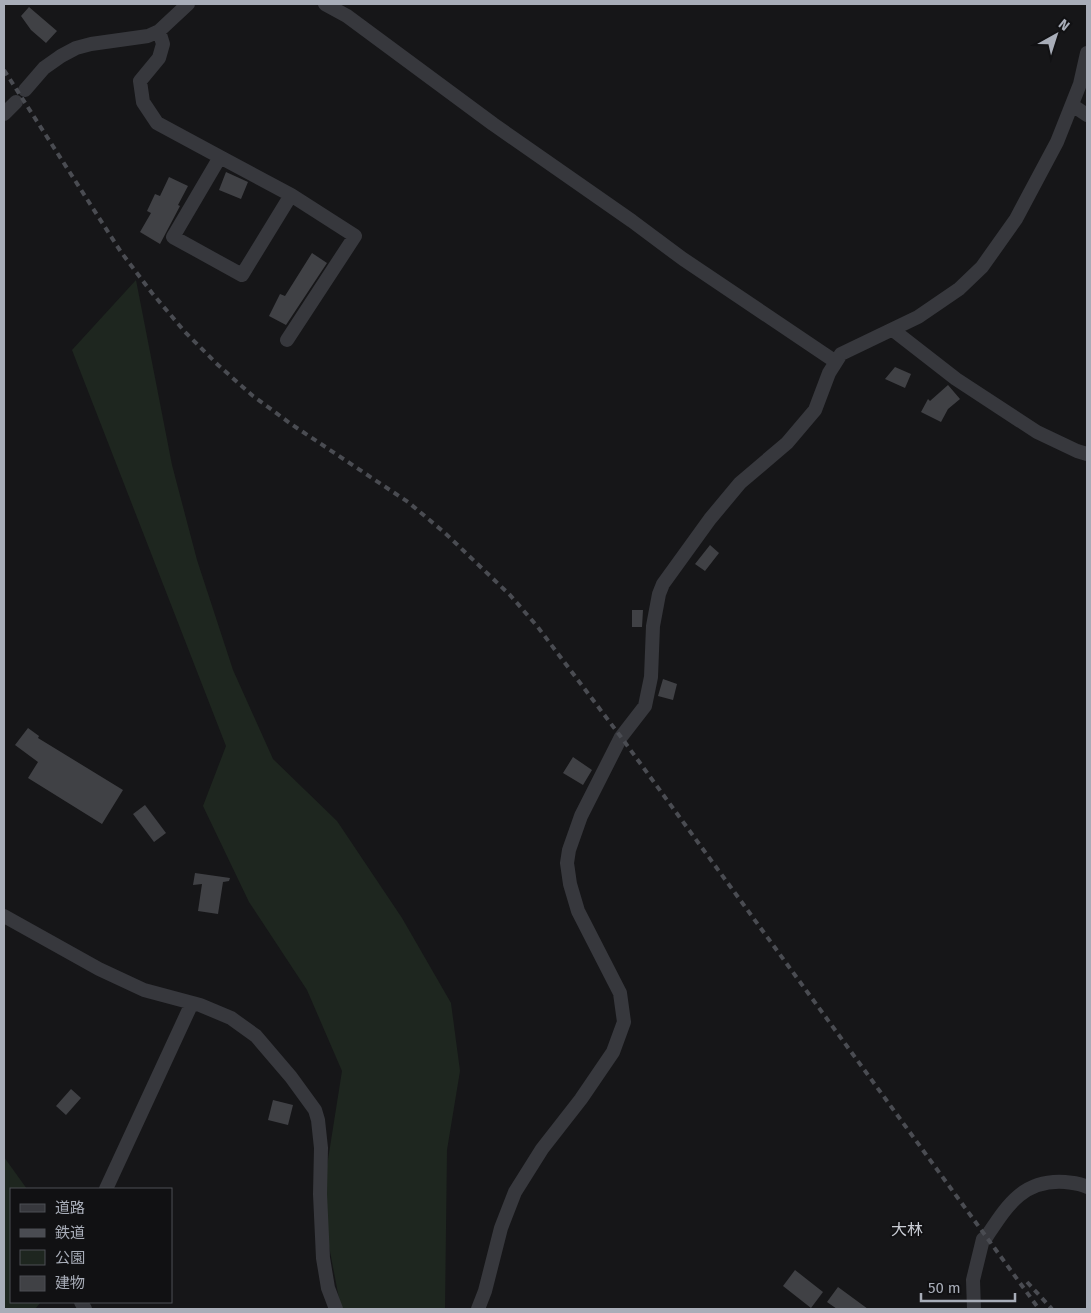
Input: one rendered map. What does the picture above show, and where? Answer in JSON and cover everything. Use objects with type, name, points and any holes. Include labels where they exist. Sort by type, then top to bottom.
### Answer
[{"type":"street","points":[[25,90],[44,68],[60,56],[76,48],[91,44],[148,36],[159,31],[188,4]]},
{"type":"street","points":[[325,4],[347,16],[493,124],[683,259],[836,362]]},
{"type":"street","points":[[159,31],[163,44],[159,58],[140,81],[143,102],[157,123],[291,194],[355,236],[287,340]]},
{"type":"street","points":[[478,1309],[485,1291],[501,1228],[515,1192],[542,1149],[581,1099],[613,1052],[624,1022],[620,993],[578,911],[570,884],[567,863],[569,850],[581,816],[621,738],[645,706],[651,677],[654,626],[659,594],[663,584],[710,519],[740,483],[787,443],[815,410],[829,373],[841,354],[918,317],[959,289],[982,267],[1016,219],[1057,142],[1080,84],[1087,53]]},
{"type":"street","points":[[4,114],[16,102]]},
{"type":"street","points":[[1072,105],[1087,115]]},
{"type":"street","points":[[220,157],[173,237],[242,275],[291,194]]},
{"type":"street","points":[[893,330],[956,379],[1037,432],[1087,454]]},
{"type":"street","points":[[4,916],[98,970],[144,990],[192,1003],[231,1018],[256,1036],[291,1077],[315,1110],[318,1120],[321,1148],[320,1194],[323,1258],[328,1288],[336,1309]]},
{"type":"street","points":[[106,1188],[192,1003]]},
{"type":"street","points":[[974,1309],[973,1280],[983,1239],[1010,1202],[1034,1186],[1051,1181],[1082,1184],[1087,1187]]},
{"type":"green space","points":[[136,280],[172,465],[197,560],[233,670],[273,759],[337,821],[402,918],[451,1003],[460,1071],[447,1150],[445,1309],[341,1309],[321,1204],[342,1071],[307,990],[249,902],[203,806],[226,746],[72,350]]},
{"type":"green space","points":[[4,1157],[26,1188],[10,1188],[10,1303],[40,1303],[35,1309],[4,1309]]},
{"type":"building","points":[[29,7],[57,31],[46,43],[31,30],[21,16]]},
{"type":"building","points":[[226,172],[248,182],[241,199],[219,190]]},
{"type":"building","points":[[169,177],[188,186],[160,244],[140,232],[151,213],[147,211],[155,194],[160,196]]},
{"type":"building","points":[[312,253],[327,263],[286,325],[269,316],[280,294],[285,296]]},
{"type":"building","points":[[895,367],[911,374],[905,388],[885,379]]},
{"type":"building","points":[[948,385],[960,399],[948,409],[941,422],[921,412],[928,399],[930,401]]},
{"type":"building","points":[[710,545],[719,553],[705,571],[695,564]]},
{"type":"building","points":[[632,610],[643,610],[642,627],[632,627]]},
{"type":"building","points":[[663,679],[677,684],[673,700],[658,696]]},
{"type":"building","points":[[28,728],[39,736],[38,738],[123,790],[102,824],[28,778],[38,762],[15,745]]},
{"type":"building","points":[[573,757],[592,770],[583,785],[563,773]]},
{"type":"building","points":[[145,805],[166,833],[154,842],[133,814]]},
{"type":"building","points":[[195,873],[230,878],[229,881],[223,882],[218,914],[198,911],[202,884],[193,885]]},
{"type":"building","points":[[71,1089],[81,1098],[66,1115],[56,1106]]},
{"type":"building","points":[[273,1100],[293,1105],[288,1125],[268,1120]]},
{"type":"building","points":[[795,1270],[823,1292],[811,1308],[783,1286]]},
{"type":"building","points":[[838,1287],[868,1309],[837,1309],[827,1302]]},
{"type":"railway","points":[[4,70],[121,252],[185,332],[253,396],[291,424],[408,502],[445,533],[510,595],[537,626],[621,737],[1039,1309]]},
{"type":"railway","points":[[1027,1282],[1052,1309]]},
{"type":"district","name":"大林","points":[[907,1229]]}]
